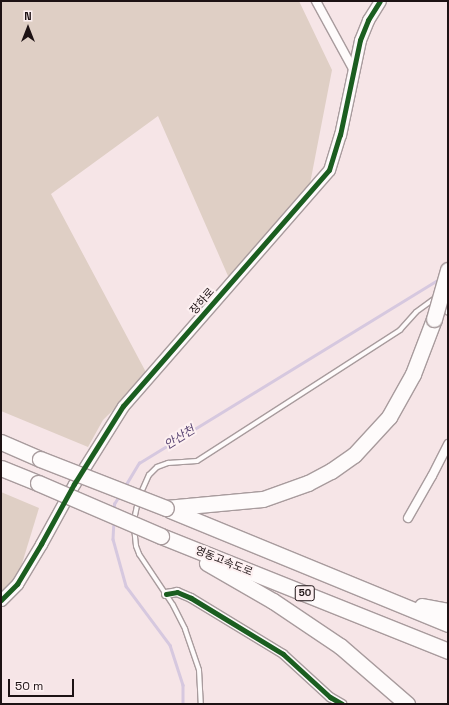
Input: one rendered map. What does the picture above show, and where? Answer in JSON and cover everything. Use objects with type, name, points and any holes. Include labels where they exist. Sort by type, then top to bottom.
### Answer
[{"type":"highway","points":[[166,508],[263,499],[308,483],[337,467],[354,455],[389,417],[413,374],[434,319],[448,270]]},
{"type":"highway","name":"50","points":[[1,442],[40,459],[374,592],[448,624]]},
{"type":"highway","name":"영동고속도로","points":[[1,468],[162,536],[448,651]]},
{"type":"highway","points":[[162,536],[273,601],[334,642],[407,704]]},
{"type":"highway","points":[[374,592],[435,609],[448,611]]},
{"type":"street","points":[[316,1],[353,69]]},
{"type":"street","name":"장하로","points":[[1,600],[17,584],[74,484],[124,406],[329,170],[340,135],[360,40],[368,20],[380,1]]},
{"type":"street","points":[[438,296],[448,310]]},
{"type":"street","points":[[408,518],[448,444]]},
{"type":"street","points":[[166,594],[178,592],[191,598],[283,654],[330,697],[342,704]]},
{"type":"lane","points":[[201,704],[199,670],[185,629],[166,594],[140,554],[133,532],[134,516],[141,492],[149,475],[157,467],[168,463],[197,461],[400,330],[416,312],[438,296],[448,291]]},
{"type":"shaded area","points":[[1,1],[299,1],[332,70],[308,194],[232,285],[158,116],[51,194],[148,376],[103,420],[88,447],[1,411]]},
{"type":"shaded area","points":[[1,492],[39,508],[17,580],[1,596]]},
{"type":"waterway","name":"안산천","points":[[125,486],[139,463],[439,279]]},
{"type":"waterway","name":"안산천","points":[[114,509],[114,504],[119,496]]},
{"type":"waterway","name":"안산천","points":[[114,520],[113,539],[126,586],[170,645],[183,685],[183,704]]},
{"type":"cycle path","points":[[1,600],[17,584],[74,484],[123,406],[329,170],[340,135],[360,40],[368,20],[380,1]]},
{"type":"cycle path","points":[[166,594],[177,592],[191,598],[283,654],[330,697],[342,704]]}]
